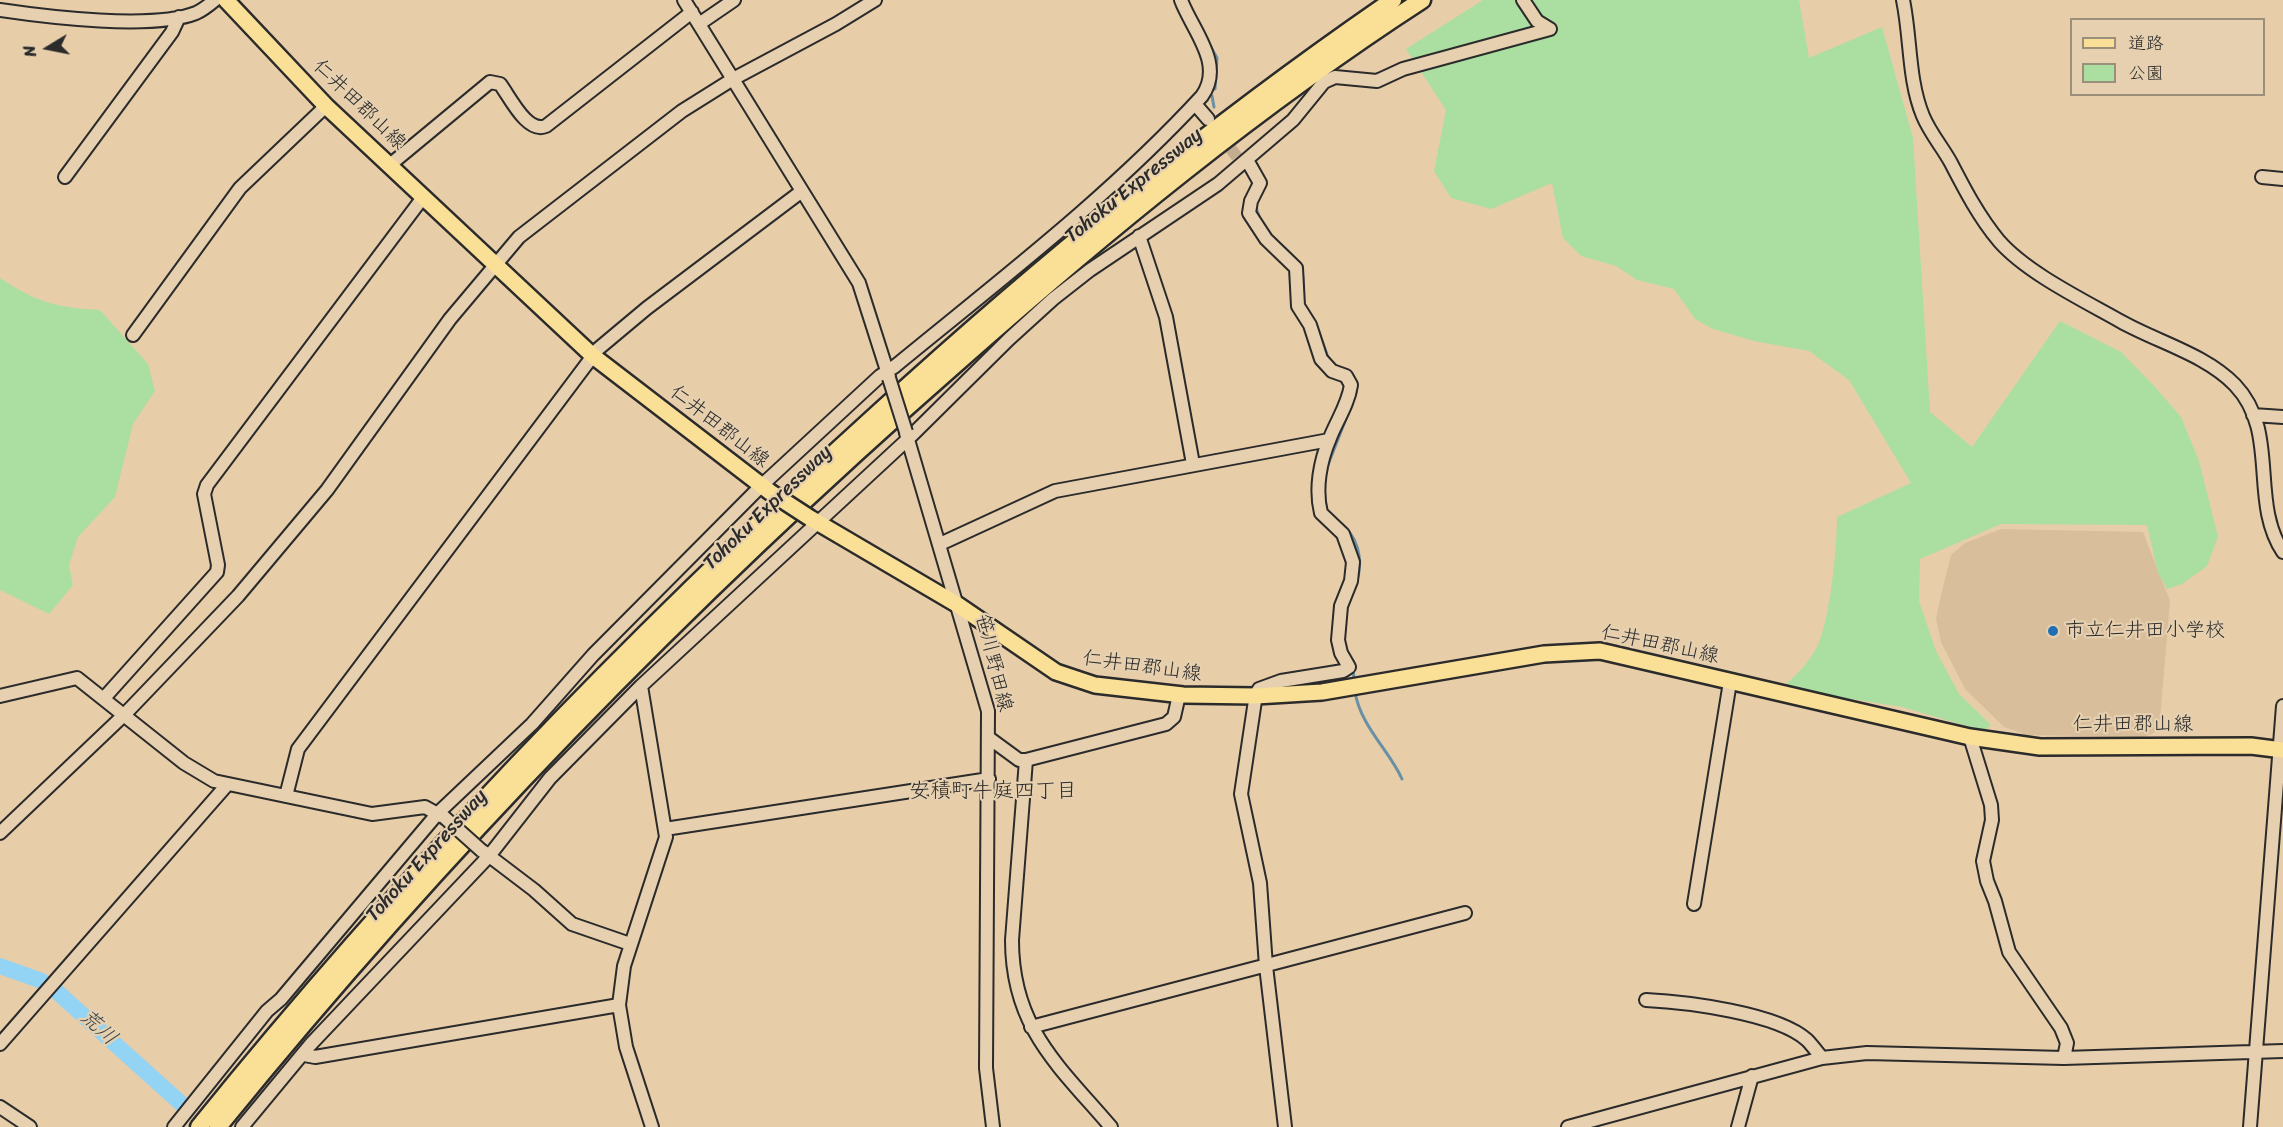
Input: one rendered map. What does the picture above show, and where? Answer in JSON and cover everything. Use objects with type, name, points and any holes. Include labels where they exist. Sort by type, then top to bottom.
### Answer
[{"type":"highway","name":"Tohoku Expressway","points":[[198,1127],[352,947],[470,816],[653,626],[788,496],[927,368],[1090,228],[1226,120],[1393,0]]},
{"type":"highway","name":"Tohoku Expressway","points":[[218,1127],[351,971],[481,825],[666,634],[856,452],[1009,317],[1158,192],[1300,84],[1422,0]]},
{"type":"main road","name":"仁井田郡山線","points":[[226,0],[326,106],[593,356],[765,489],[958,605],[1045,666],[1066,677],[1095,685],[1179,694],[1256,696],[1322,692],[1559,652],[1600,651],[1970,737],[2040,747],[2218,746],[2281,749]]},
{"type":"street","points":[[0,10],[101,20],[179,17],[198,12],[215,0]]},
{"type":"street","name":"笹川野田線","points":[[684,0],[859,284],[940,544],[988,711],[986,1068],[993,1127]]},
{"type":"street","points":[[699,24],[734,0]]},
{"type":"street","points":[[0,833],[125,714],[238,596],[327,490],[450,319],[519,237],[637,143],[733,79],[836,24],[874,0]]},
{"type":"street","points":[[174,1127],[267,1011],[281,999],[441,815],[532,724],[593,655],[888,374],[1033,256],[1097,199],[1205,93],[1208,83],[1208,54],[1181,0]]},
{"type":"street","points":[[242,1127],[304,1054],[550,778],[641,686],[814,520],[1053,299],[1139,236],[1218,184],[1242,160],[1293,120],[1324,82],[1331,78],[1377,81],[1402,69],[1550,29],[1537,21],[1523,0]]},
{"type":"street","points":[[1903,0],[1909,53],[1923,116],[1977,211],[1999,241],[2022,261],[2060,286],[2139,331],[2198,359],[2230,381],[2249,403],[2263,446],[2271,529],[2283,552]]},
{"type":"street","points":[[390,164],[490,82],[500,84],[531,126],[540,129],[546,126],[692,12]]},
{"type":"street","points":[[65,177],[176,26],[179,17]]},
{"type":"street","points":[[1195,104],[1208,119]]},
{"type":"street","points":[[133,335],[240,188],[326,106]]},
{"type":"street","points":[[1242,160],[1260,183],[1250,205],[1251,216],[1266,239],[1296,268],[1298,306],[1307,319],[1321,358],[1332,371],[1346,376],[1350,382],[1346,406],[1329,440],[1318,478],[1319,508],[1324,518],[1348,541],[1353,562],[1352,577],[1341,606],[1338,640],[1341,653],[1349,667],[1343,671],[1268,685],[1259,689],[1241,794],[1260,883],[1266,966],[1285,1127]]},
{"type":"street","points":[[2262,177],[2283,179]]},
{"type":"street","points":[[286,796],[292,765],[303,741],[598,349],[647,308],[802,191]]},
{"type":"street","points":[[105,698],[217,572],[218,565],[204,494],[207,485],[424,196]]},
{"type":"street","points":[[1139,236],[1166,317],[1193,464]]},
{"type":"street","points":[[2253,415],[2283,417]]},
{"type":"street","points":[[940,544],[1055,491],[1329,440]]},
{"type":"street","points":[[0,696],[74,677],[105,698],[201,775],[226,786],[372,814],[424,807],[441,815],[485,853],[534,890],[572,924],[630,944]]},
{"type":"street","points":[[1694,904],[1730,682]]},
{"type":"street","points":[[641,686],[666,840],[630,944],[621,978],[619,1005],[626,1047],[652,1127]]},
{"type":"street","points":[[989,738],[1018,760],[1026,760],[1166,724],[1174,717],[1179,694]]},
{"type":"street","points":[[2250,1127],[2283,706]]},
{"type":"street","points":[[1970,737],[1992,806],[1992,820],[1983,861],[1987,881],[2009,952],[2061,1028],[2067,1042],[2064,1058]]},
{"type":"street","points":[[1026,760],[1012,953],[1021,1004],[1031,1027],[1048,1055],[1111,1127]]},
{"type":"street","points":[[665,829],[989,779]]},
{"type":"street","points":[[0,1044],[226,786]]},
{"type":"street","points":[[1031,1027],[1465,913]]},
{"type":"street","points":[[1646,1000],[1714,1008],[1790,1029],[1806,1039],[1822,1058]]},
{"type":"street","points":[[304,1054],[315,1057],[619,1005]]},
{"type":"street","points":[[1568,1127],[1822,1058],[1867,1053],[2064,1058],[2283,1051]]},
{"type":"street","points":[[1738,1127],[1752,1076]]},
{"type":"street","points":[[0,1107],[30,1127]]},
{"type":"shaded area","name":"市立仁井田小学校","points":[[2001,529],[2143,532],[2170,601],[2159,731],[2143,737],[2027,735],[2004,727],[1965,689],[1941,642],[1936,619],[1941,595],[1951,555],[1965,543]]},
{"type":"green space","points":[[1483,0],[1799,0],[1809,58],[1882,27],[1913,138],[1930,412],[1972,447],[2060,321],[2121,352],[2181,417],[2199,461],[2218,537],[2207,566],[2182,584],[2167,589],[2158,573],[2147,525],[2001,524],[1920,559],[1919,601],[1936,651],[1959,694],[1991,725],[1984,731],[1902,707],[1788,689],[1787,683],[1811,656],[1822,635],[1832,583],[1837,517],[1911,483],[1849,380],[1809,351],[1754,341],[1713,329],[1695,319],[1674,289],[1637,280],[1616,266],[1581,256],[1563,238],[1552,183],[1491,209],[1451,198],[1434,171],[1446,110],[1406,49]]},
{"type":"green space","points":[[0,278],[25,293],[47,302],[71,308],[100,310],[148,364],[155,391],[133,424],[115,497],[78,537],[69,565],[73,585],[49,614],[0,590]]},
{"type":"waterway","points":[[1207,40],[1217,58],[1215,89]]},
{"type":"waterway","points":[[1212,96],[1214,107]]},
{"type":"waterway","points":[[1256,163],[1266,184],[1258,199]]},
{"type":"waterway","points":[[1255,205],[1260,219]]},
{"type":"waterway","points":[[1274,238],[1298,262],[1303,274],[1303,294]]},
{"type":"waterway","points":[[1317,327],[1329,360]]},
{"type":"waterway","points":[[1326,470],[1356,393],[1356,381],[1350,373]]},
{"type":"waterway","points":[[1337,522],[1350,533],[1358,548],[1360,565],[1357,581]]},
{"type":"waterway","points":[[1349,658],[1353,661],[1354,683]]},
{"type":"waterway","points":[[1355,692],[1363,716],[1402,779]]},
{"type":"waterway","name":"荒川","points":[[0,966],[42,981],[55,990],[185,1107]]},
{"type":"tunnel","points":[[1220,134],[1237,157]]},
{"type":"place","name":"市立仁井田小学校","points":[[2053,631]]},
{"type":"district","name":"安積町牛庭四丁目","points":[[993,792]]}]
